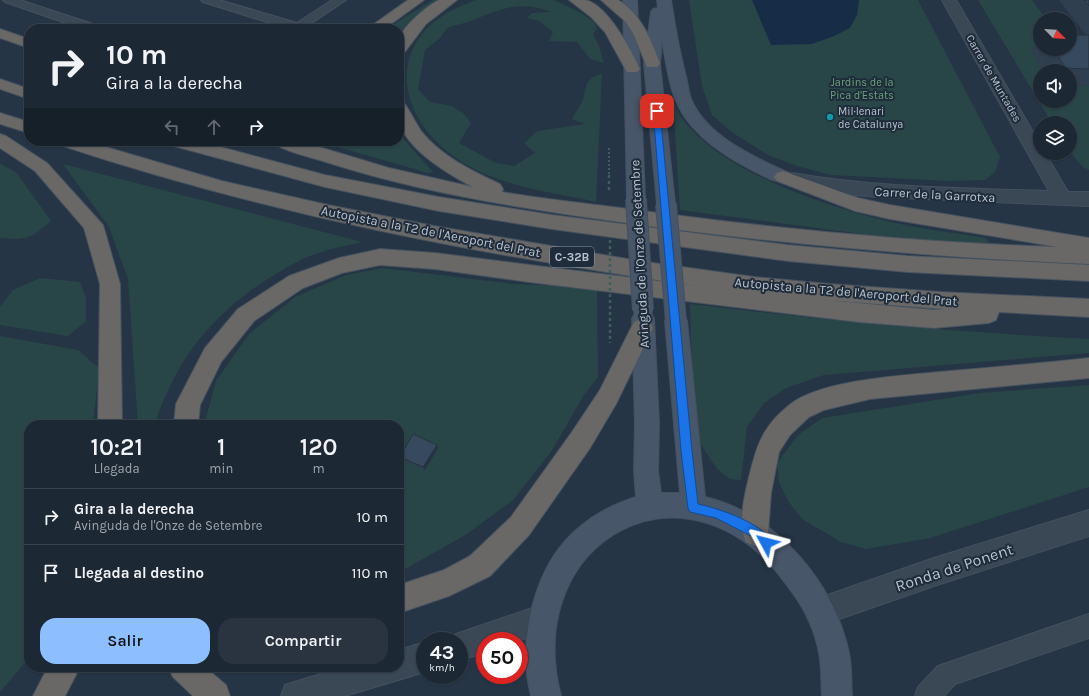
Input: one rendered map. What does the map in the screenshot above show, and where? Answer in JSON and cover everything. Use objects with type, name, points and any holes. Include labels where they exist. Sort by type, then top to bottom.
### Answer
[{"type":"highway","points":[[382,24],[418,0]]},
{"type":"highway","points":[[404,42],[427,14],[450,0]]},
{"type":"highway","points":[[576,0],[596,12],[612,29],[632,69]]},
{"type":"highway","points":[[608,0],[630,16],[642,36],[652,64]]},
{"type":"highway","points":[[0,33],[24,42]]},
{"type":"highway","points":[[0,84],[24,92]]},
{"type":"highway","points":[[0,118],[24,126]]},
{"type":"highway","points":[[404,119],[416,137],[430,152],[451,168],[501,193],[526,201],[557,206]]},
{"type":"highway","points":[[0,140],[41,167],[93,225],[110,284],[110,420]]},
{"type":"highway","name":"Autopista a la T2 de l'Aeroport del Prat","points":[[81,146],[111,156],[302,206],[420,231],[544,253],[791,289],[1020,306],[1089,308]]},
{"type":"highway","name":"C-32B","points":[[195,146],[325,181],[439,204],[552,222],[788,253],[908,264],[1089,273]]},
{"type":"highway","points":[[297,146],[352,163],[433,185],[501,198],[665,222],[900,247],[999,253],[1089,256]]},
{"type":"highway","points":[[783,177],[855,204],[890,212],[1089,245]]},
{"type":"highway","points":[[186,420],[188,404],[213,355],[246,315],[296,282],[339,266],[380,257],[435,261],[779,305],[904,317],[934,319],[990,314],[1020,306]]},
{"type":"highway","points":[[404,597],[449,582],[480,566],[520,526],[581,440],[608,397],[643,319]]},
{"type":"highway","points":[[755,533],[758,493],[768,448],[782,427],[801,410],[820,401],[870,390],[1089,368]]},
{"type":"highway","points":[[48,696],[62,672]]},
{"type":"highway","points":[[189,672],[215,696]]},
{"type":"main road","name":"Avinguda de l'Onze de Setembre","points":[[630,0],[636,199],[647,424],[646,471],[650,507]]},
{"type":"main road","name":"Avinguda de l'Onze de Setembre","points":[[660,0],[652,64],[666,204],[686,451],[694,508]]},
{"type":"main road","points":[[664,0],[674,65],[683,100],[692,114],[703,129],[721,144],[760,167],[783,177]]},
{"type":"main road","points":[[546,696],[541,677],[541,628],[553,584],[575,548],[604,523],[640,508],[678,505],[717,513],[755,533],[788,563],[816,602],[833,649],[837,696]]},
{"type":"street","name":"Carrer de Muntades","points":[[949,0],[1063,198]]},
{"type":"street","name":"Carrer de la Garrotxa","points":[[783,177],[836,187],[877,191],[1089,199]]},
{"type":"street","name":"Ronda de Ponent","points":[[819,612],[934,572],[1089,523]]},
{"type":"street","points":[[468,644],[544,618]]},
{"type":"street","points":[[404,663],[416,660]]},
{"type":"street","points":[[296,696],[375,672]]},
{"type":"lane","points":[[9,0],[80,24]]},
{"type":"lane","points":[[207,0],[284,24]]},
{"type":"lane","points":[[303,24],[336,2]]},
{"type":"lane","points":[[927,696],[947,675],[1089,626]]},
{"type":"path","points":[[609,148],[610,195]]},
{"type":"path","points":[[610,234],[610,343]]},
{"type":"green space","points":[[433,0],[439,0],[423,10],[404,28],[404,24],[395,24]]},
{"type":"green space","points":[[477,0],[554,0],[581,13],[594,22],[597,29],[593,34],[599,46],[604,63],[590,59],[577,42],[549,41],[553,32],[539,21],[527,18],[532,13],[551,12],[540,8],[519,6],[500,10],[447,28],[440,38],[425,50],[418,89],[430,102],[452,106],[463,113],[471,123],[459,143],[496,163],[514,166],[535,153],[524,143],[537,131],[585,124],[572,119],[583,99],[589,80],[602,74],[596,202],[527,188],[477,170],[462,162],[437,142],[420,120],[410,97],[407,74],[412,51],[425,30],[447,13]]},
{"type":"green space","name":"Jardins de la Pica d'Estats","points":[[689,0],[918,0],[1000,157],[995,172],[985,180],[949,181],[830,175],[797,166],[768,155],[733,133],[712,115],[702,86]]},
{"type":"green space","points":[[978,0],[1032,0],[1041,12],[1033,12],[1033,51],[1031,51],[1039,64],[1033,64],[1033,91]]},
{"type":"green space","points":[[1077,85],[1089,86],[1089,170],[1083,167],[1077,160],[1077,116],[1048,116],[1043,108],[1077,108]]},
{"type":"green space","points":[[673,100],[680,115],[698,136],[719,153],[771,182],[799,194],[854,212],[905,225],[986,238],[990,244],[869,235],[680,210]]},
{"type":"green space","points":[[404,140],[433,172],[428,173],[334,146],[404,146]]},
{"type":"green space","points":[[0,164],[16,172],[51,221],[33,235],[17,239],[0,238]]},
{"type":"green space","points":[[63,164],[362,242],[327,250],[303,259],[275,274],[237,301],[220,316],[205,333],[178,370],[159,412],[157,420],[138,420],[128,279],[109,227]]},
{"type":"green space","points":[[383,268],[514,284],[566,286],[597,290],[598,377],[584,395],[551,452],[513,500],[467,534],[407,568],[404,568],[404,420],[205,420],[216,381],[249,334],[295,297],[346,275]]},
{"type":"green space","points":[[40,278],[80,282],[86,298],[86,321],[68,336],[0,325],[0,307],[13,290]]},
{"type":"green space","points":[[690,304],[890,325],[1089,339],[1089,353],[824,375],[786,388],[764,403],[747,427],[741,480],[730,479],[717,469],[697,439],[693,412]]},
{"type":"green space","points":[[0,336],[78,350],[99,368],[94,420],[24,420],[24,664],[0,692]]},
{"type":"green space","points":[[1089,385],[1089,487],[930,538],[866,549],[841,542],[802,519],[788,501],[779,482],[777,463],[798,435],[822,418],[980,393]]},
{"type":"water","points":[[752,0],[859,1],[857,15],[850,28],[834,36],[812,44],[771,45]]},
{"type":"building","points":[[1084,0],[1089,0],[1089,6]]},
{"type":"building","points":[[1077,35],[1089,35],[1089,69],[1077,68],[1077,64],[1063,64],[1058,56],[1077,56]]},
{"type":"building","points":[[413,434],[437,445],[423,467],[404,459],[404,450]]},
{"type":"place","name":"Mil·lenari de Catalunya","points":[[830,117]]},
{"type":"route","points":[[657,111],[686,451],[694,508],[717,513],[755,533],[766,543]]}]
